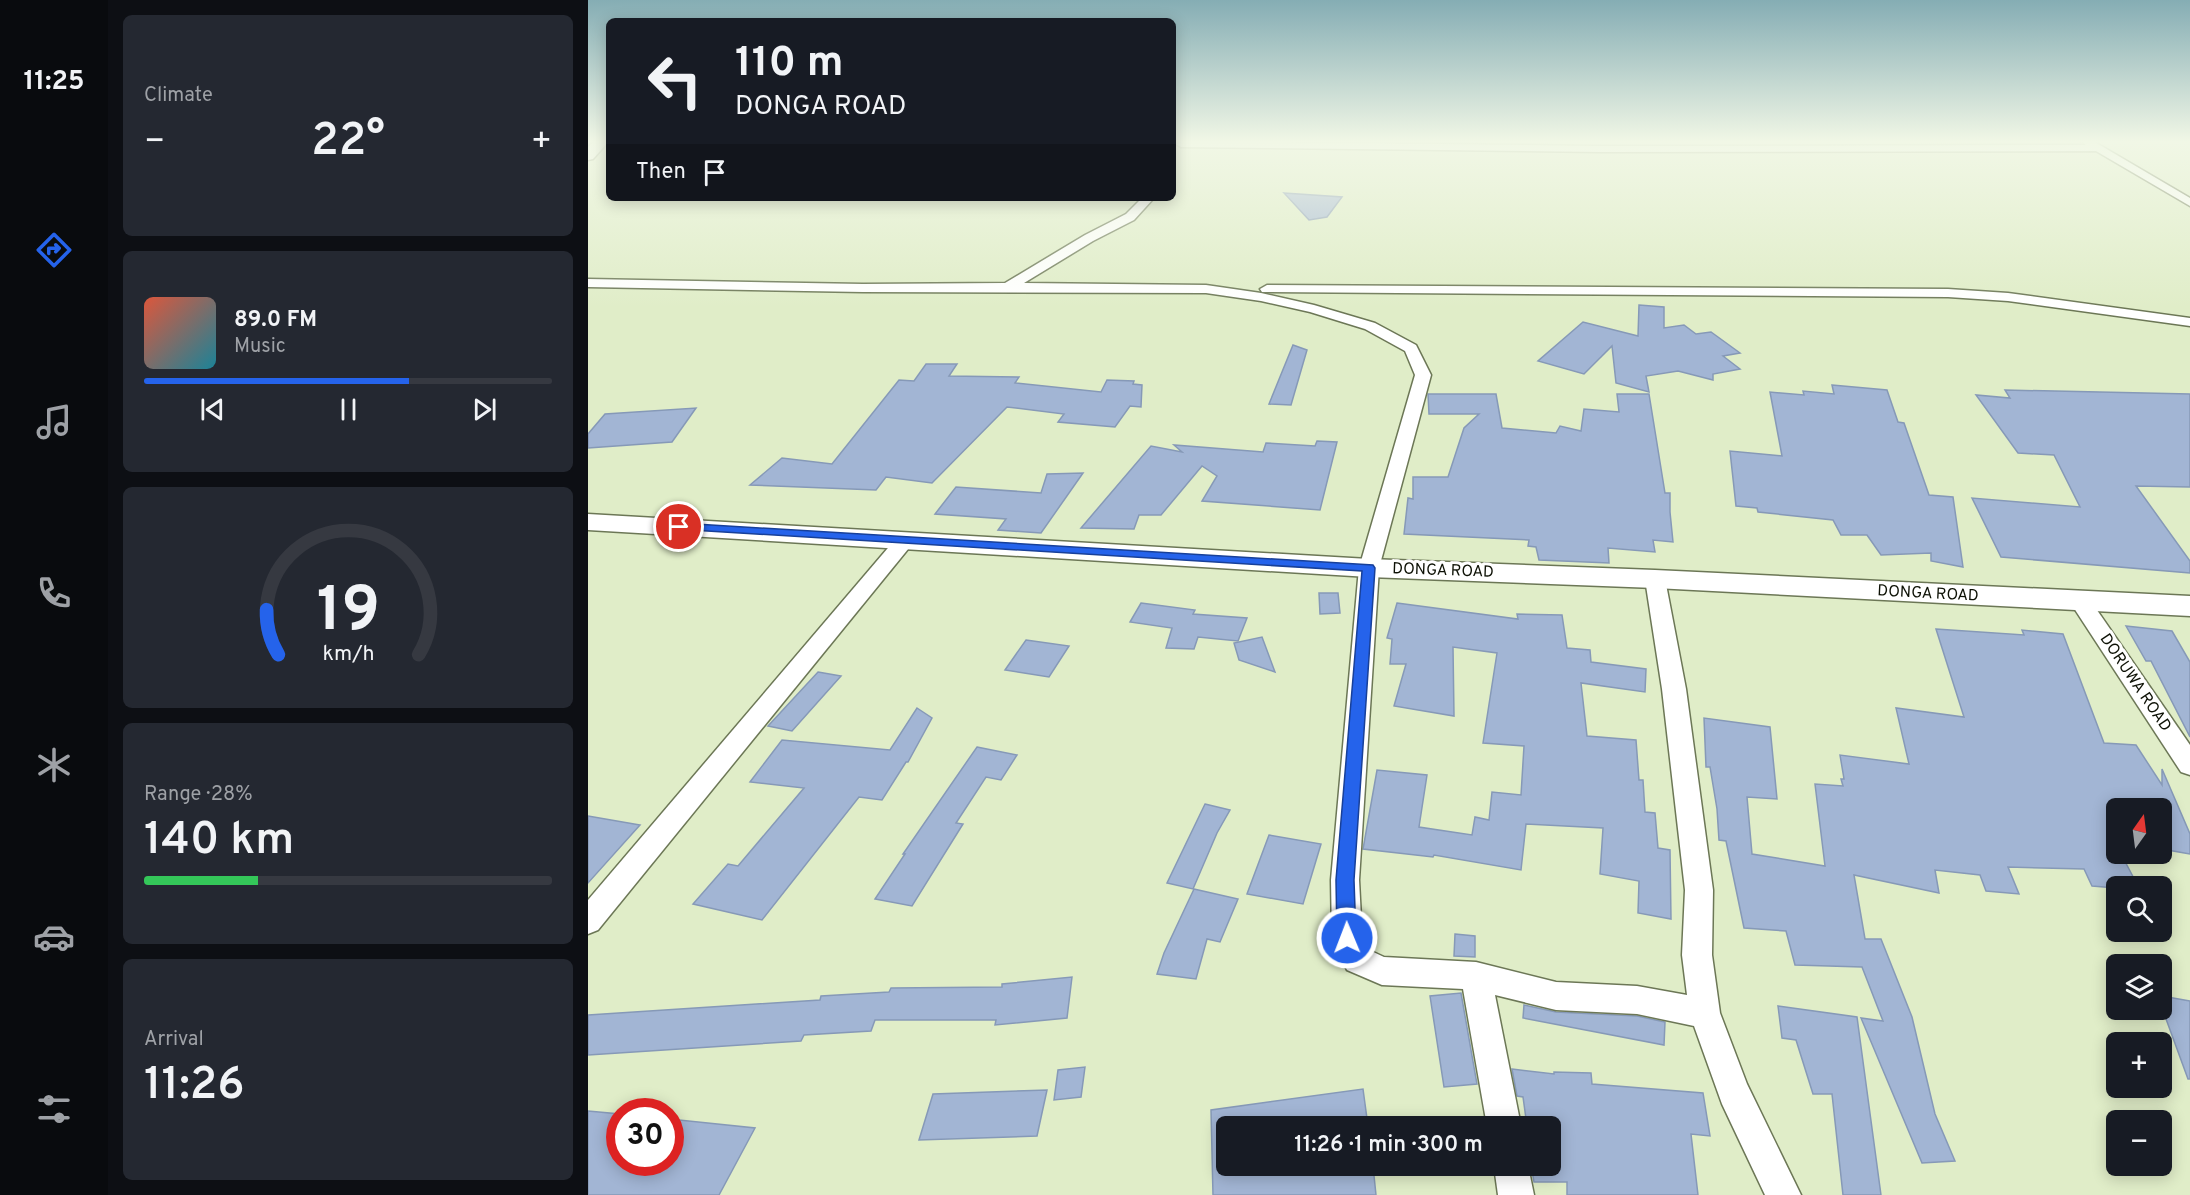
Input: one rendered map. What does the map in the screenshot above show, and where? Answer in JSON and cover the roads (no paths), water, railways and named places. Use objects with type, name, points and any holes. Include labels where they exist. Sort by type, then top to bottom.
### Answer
[{"type":"street","points":[[1008,288],[1089,238],[1130,217],[1145,201]]},
{"type":"street","points":[[588,283],[863,288],[1948,293],[2039,300],[2190,322]]},
{"type":"street","points":[[1206,289],[1261,297],[1314,309],[1370,326],[1411,348],[1423,375],[1369,568],[1345,880],[1347,938],[1358,960],[1382,971],[1476,976],[1556,996],[1637,1000],[1705,1013]]},
{"type":"street","name":"DONGA ROAD","points":[[588,522],[1369,568],[1655,579],[2190,606]]},
{"type":"street","points":[[588,921],[906,539]]},
{"type":"street","points":[[1655,579],[1674,689],[1699,890],[1697,955],[1705,1013],[1734,1092],[1783,1195]]},
{"type":"street","name":"DORUWA ROAD","points":[[2081,602],[2190,765]]},
{"type":"street","points":[[1476,976],[1502,1116]]},
{"type":"street","points":[[1513,1176],[1516,1195]]}]
